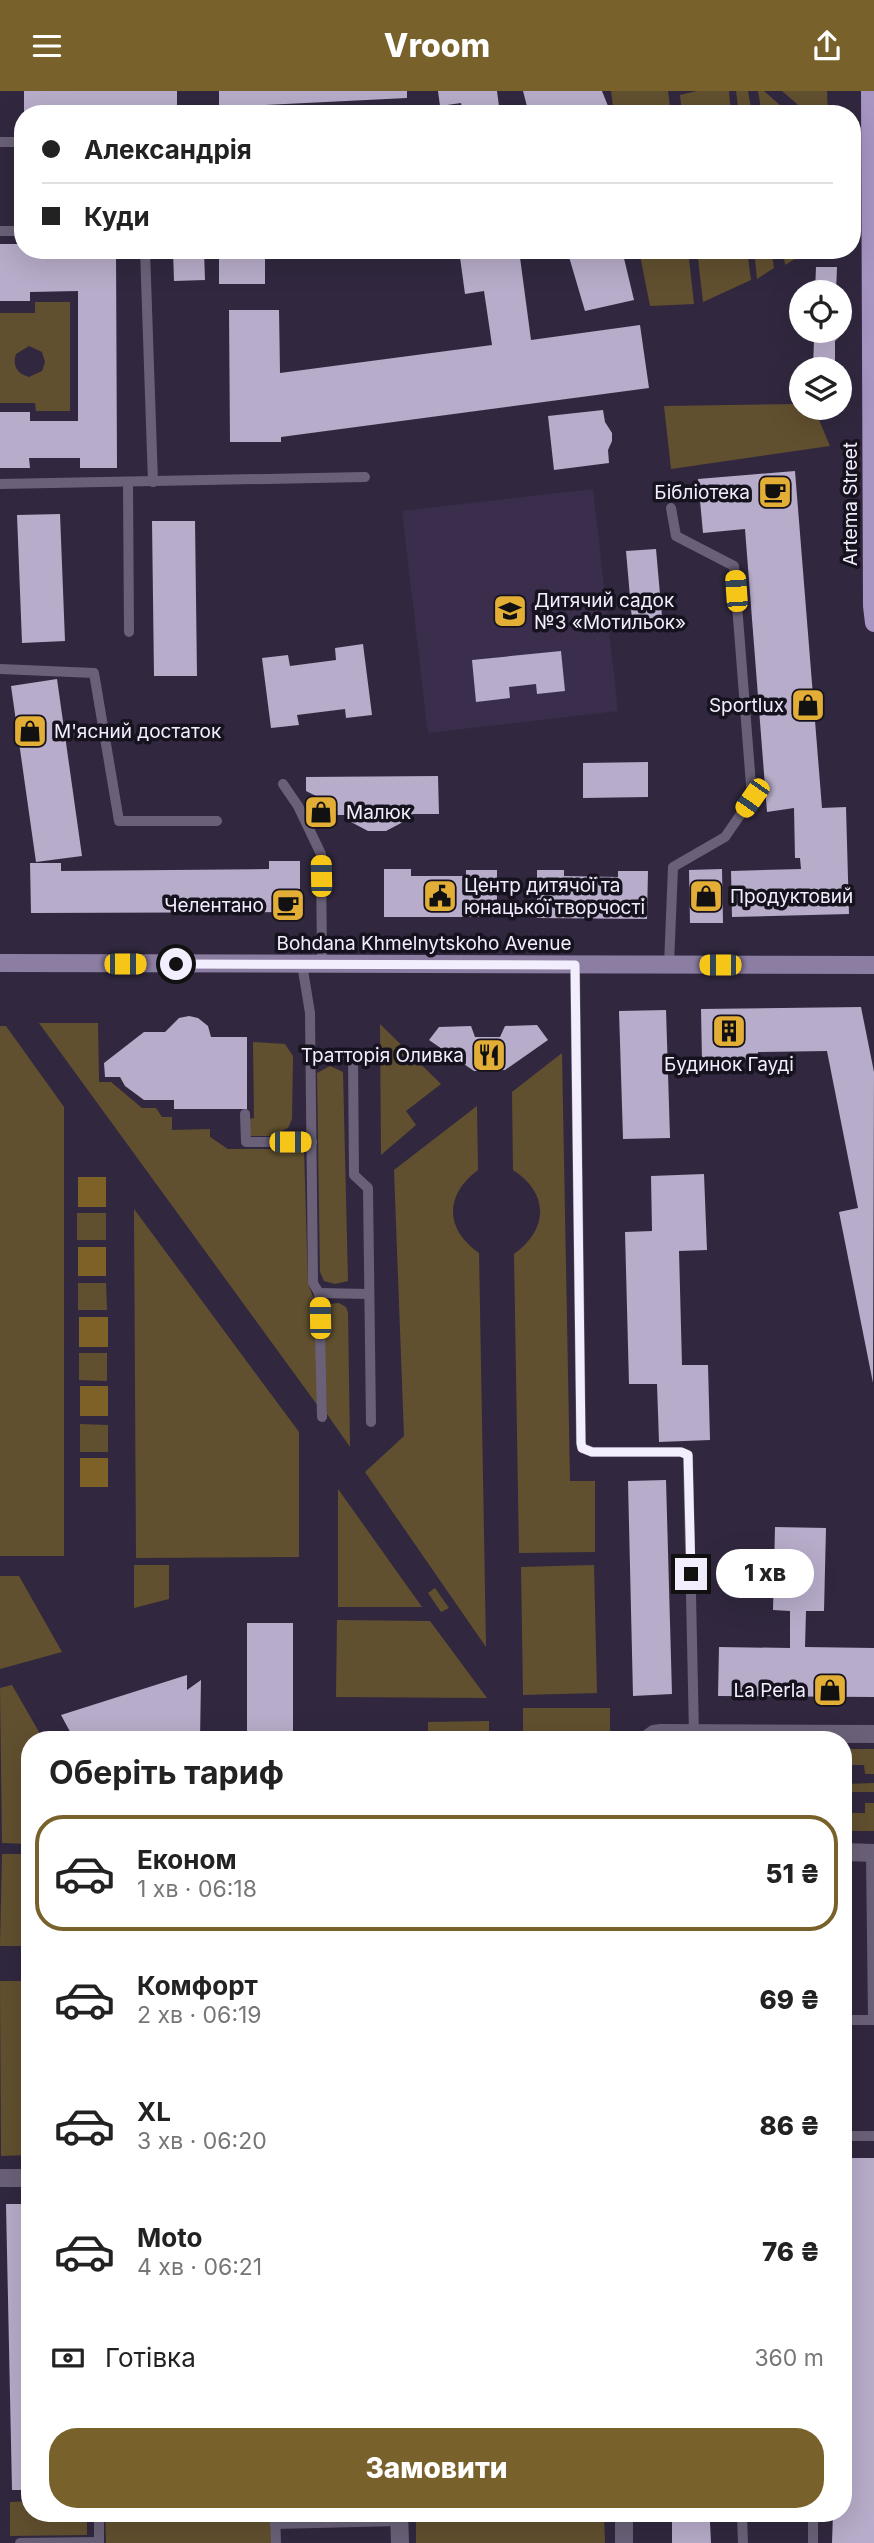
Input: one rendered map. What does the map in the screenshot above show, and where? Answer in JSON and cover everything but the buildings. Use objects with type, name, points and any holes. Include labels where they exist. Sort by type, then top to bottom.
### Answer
[{"type":"main road","name":"Artema Street","points":[[870,91],[874,623]]},
{"type":"main road","name":"Bohdana Khmelnytskoho Avenue","points":[[849,965],[874,955]]},
{"type":"main road","name":"Bohdana Khmelnytskoho Avenue","points":[[0,963],[874,965]]},
{"type":"street","points":[[852,1734],[874,1734]]},
{"type":"street","points":[[852,1852],[872,1853]]},
{"type":"street","points":[[0,2178],[21,2178]]},
{"type":"street","points":[[399,2522],[400,2543]]},
{"type":"street","points":[[624,2522],[624,2543]]},
{"type":"lane","points":[[145,259],[153,482]]},
{"type":"lane","points":[[0,484],[365,477]]},
{"type":"lane","points":[[128,483],[129,632]]},
{"type":"lane","points":[[669,965],[673,867],[725,837],[752,798],[734,566],[676,536],[670,508]]},
{"type":"lane","points":[[0,669],[94,673],[119,821],[217,821]]},
{"type":"lane","points":[[283,784],[298,806],[321,854],[322,965]]},
{"type":"lane","points":[[302,964],[310,1013],[313,1283],[319,1293],[322,1417]]},
{"type":"lane","points":[[575,965],[581,1443],[582,1448],[592,1452],[681,1452],[688,1455],[694,1731]]},
{"type":"lane","points":[[311,1055],[353,1056],[354,1175],[368,1188],[371,1422]]},
{"type":"lane","points":[[245,1114],[246,1142],[312,1142]]},
{"type":"lane","points":[[319,1293],[369,1294]]},
{"type":"lane","points":[[852,2020],[873,2020],[872,1853]]},
{"type":"lane","points":[[852,2136],[874,2136]]},
{"type":"lane","points":[[20,2543],[99,2543],[99,2522]]},
{"type":"lane","points":[[276,2543],[275,2524],[310,2522]]},
{"type":"lane","points":[[741,2522],[743,2543]]},
{"type":"lane","points":[[813,2522],[813,2543]]},
{"type":"shaded area","points":[[611,91],[668,91],[670,105],[613,105]]},
{"type":"shaded area","points":[[697,91],[729,91],[730,105],[681,105],[680,95]]},
{"type":"shaded area","points":[[736,91],[748,91],[750,105],[738,105]]},
{"type":"shaded area","points":[[758,91],[764,91],[780,105],[760,105]]},
{"type":"shaded area","points":[[782,91],[827,91],[828,105],[798,105]]},
{"type":"shaded area","points":[[641,259],[689,259],[694,304],[650,306]]},
{"type":"shaded area","points":[[698,259],[748,259],[751,280],[703,302]]},
{"type":"shaded area","points":[[755,259],[772,259],[774,268],[757,279]]},
{"type":"shaded area","points":[[784,259],[795,259],[785,265]]},
{"type":"shaded area","points":[[35,302],[70,302],[70,411],[36,411],[35,403],[0,403],[0,313],[35,313]],"holes":[[[29,346],[42,352],[45,362],[42,371],[29,377],[16,369],[16,354]]]},
{"type":"shaded area","points":[[789,404],[789,420],[819,420],[830,446],[671,469],[664,406]]},
{"type":"shaded area","name":"Дитячий садок №3 «Мотильок»","points":[[593,489],[618,711],[428,733],[402,511]]},
{"type":"shaded area","points":[[39,1023],[98,1023],[99,1082],[111,1082],[142,1108],[156,1108],[162,1117],[172,1117],[172,1130],[210,1129],[210,1137],[228,1149],[304,1149],[308,1284],[314,1299],[318,1406]]},
{"type":"shaded area","points":[[380,1024],[441,1084],[406,1111],[416,1125],[381,1155]]},
{"type":"shaded area","points":[[0,1026],[6,1026],[64,1107],[64,1556],[0,1556]]},
{"type":"shaded area","points":[[253,1042],[285,1044],[293,1056],[292,1119],[288,1128],[271,1136],[250,1136],[250,1119],[254,1118]]},
{"type":"shaded area","points":[[562,1053],[570,1481],[595,1481],[595,1552],[519,1553],[514,1254],[534,1234],[540,1211],[533,1189],[513,1170],[512,1092]]},
{"type":"shaded area","points":[[330,1066],[343,1072],[348,1281],[335,1284],[324,1281],[320,1272],[317,1073]]},
{"type":"shaded area","points":[[477,1106],[478,1170],[459,1190],[453,1212],[460,1234],[479,1253],[486,1647],[365,1472],[404,1436],[394,1170]]},
{"type":"shaded area","points":[[78,1177],[106,1177],[106,1207],[78,1207]]},
{"type":"shaded area","points":[[134,1209],[299,1432],[299,1557],[136,1558]]},
{"type":"shaded area","points":[[77,1213],[106,1213],[106,1240],[77,1240]]},
{"type":"shaded area","points":[[78,1247],[106,1247],[106,1276],[78,1276]]},
{"type":"shaded area","points":[[78,1283],[106,1283],[107,1310],[78,1310]]},
{"type":"shaded area","points":[[339,1303],[346,1307],[348,1313],[350,1447],[327,1414],[323,1309],[329,1304]]},
{"type":"shaded area","points":[[79,1317],[108,1317],[108,1347],[79,1347]]},
{"type":"shaded area","points":[[79,1353],[107,1353],[107,1381],[79,1380]]},
{"type":"shaded area","points":[[80,1386],[108,1386],[108,1416],[80,1416]]},
{"type":"shaded area","points":[[80,1424],[108,1425],[108,1452],[80,1452]]},
{"type":"shaded area","points":[[80,1458],[108,1458],[108,1487],[80,1487]]},
{"type":"shaded area","points":[[338,1489],[422,1607],[338,1607]]},
{"type":"shaded area","points":[[134,1565],[169,1565],[169,1599],[134,1608]]},
{"type":"shaded area","points":[[594,1565],[597,1693],[523,1695],[521,1567]]},
{"type":"shaded area","points":[[0,1576],[19,1576],[62,1652],[0,1669]]},
{"type":"shaded area","points":[[435,1588],[449,1608],[441,1612],[428,1593]]},
{"type":"shaded area","points":[[337,1620],[430,1621],[487,1698],[336,1697]]},
{"type":"shaded area","points":[[12,1685],[38,1731],[21,1731],[21,1844],[2,1843],[0,1688]]},
{"type":"shaded area","points":[[523,1708],[610,1708],[610,1731],[523,1731]]},
{"type":"shaded area","points":[[489,1721],[489,1731],[428,1731],[428,1722]]},
{"type":"shaded area","points":[[852,1749],[874,1749],[874,1774],[865,1774],[864,1765],[852,1765]]},
{"type":"shaded area","points":[[874,1783],[874,1792],[852,1792],[852,1784]]},
{"type":"shaded area","points":[[865,1803],[874,1803],[874,1831],[852,1831],[852,1813],[865,1813]]},
{"type":"shaded area","points":[[2,1854],[21,1854],[21,1946],[0,1946]]},
{"type":"shaded area","points":[[0,1981],[21,1981],[21,2155],[1,2156]]},
{"type":"shaded area","points":[[21,2501],[21,2522],[87,2522],[87,2535],[10,2536],[10,2502]]},
{"type":"shaded area","points":[[105,2522],[272,2522],[272,2543],[106,2543]]},
{"type":"shaded area","points":[[416,2522],[604,2522],[605,2543],[416,2543]]},
{"type":"place","name":"Бібліотека","points":[[775,492]]},
{"type":"place","name":"Дитячий садок №3 «Мотильок»","points":[[510,611]]},
{"type":"place","name":"Sportlux","points":[[808,705]]},
{"type":"place","name":"М'ясний достаток","points":[[30,731]]},
{"type":"place","name":"Малюк","points":[[321,812]]},
{"type":"place","name":"Центр дитячої та юнацької творчості","points":[[440,896]]},
{"type":"place","name":"Продуктовий","points":[[706,896]]},
{"type":"place","name":"Челентано","points":[[288,905]]},
{"type":"place","name":"Будинок Гауді","points":[[729,1031]]},
{"type":"place","name":"Тратторія Оливка","points":[[489,1055]]},
{"type":"place","name":"La Perla","points":[[830,1690]]},
{"type":"route","points":[[176,964],[575,965],[581,1443],[582,1448],[592,1452],[681,1452],[688,1455],[691,1574]]}]
